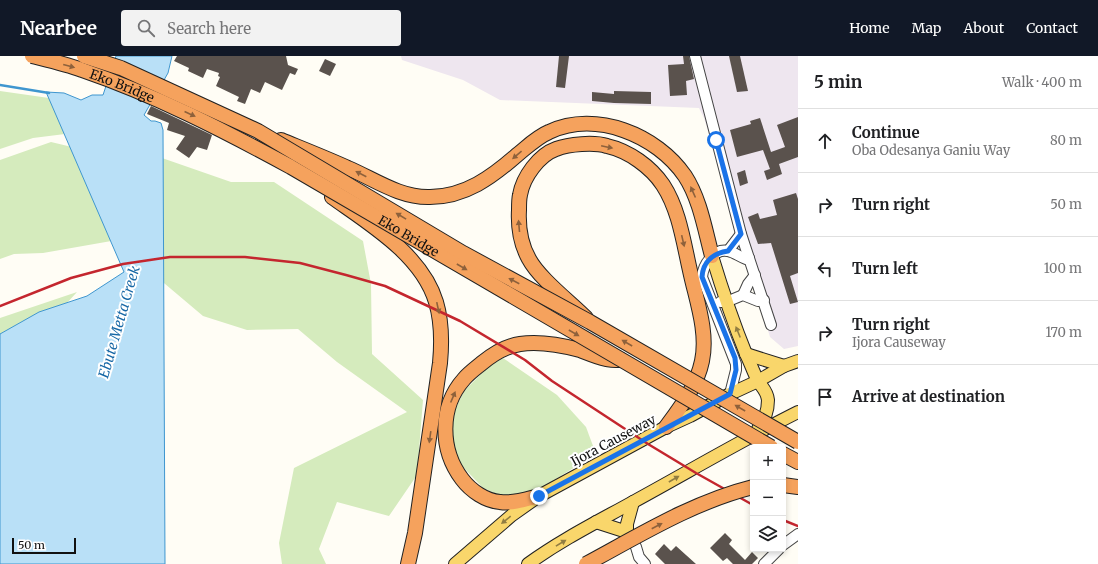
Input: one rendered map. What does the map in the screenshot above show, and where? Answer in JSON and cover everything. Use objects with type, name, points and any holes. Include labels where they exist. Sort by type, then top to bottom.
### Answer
[{"type":"highway","name":"Eko Bridge","points":[[32,56],[80,69],[144,93],[222,130],[292,167],[767,444]]},
{"type":"highway","name":"Eko Bridge","points":[[84,56],[121,68],[258,131],[463,253],[590,322],[798,442]]},
{"type":"highway","points":[[258,131],[348,168],[396,191],[413,196],[428,197],[446,196],[478,184],[548,132],[562,127],[582,124],[599,124],[616,128],[633,134],[648,142],[675,164],[685,177],[700,211],[712,256]]},
{"type":"highway","points":[[590,322],[540,273],[530,260],[522,244],[518,225],[520,195],[526,179],[534,167],[544,157],[556,149],[587,144],[607,146],[625,153],[651,171],[663,185],[672,202],[678,222],[697,303],[704,346],[702,362],[696,379],[682,405],[666,427]]},
{"type":"highway","points":[[292,167],[384,235],[403,251],[428,283],[436,301],[442,340],[440,363],[415,533],[408,564]]},
{"type":"highway","points":[[539,496],[513,502],[498,502],[478,494],[466,484],[458,474],[450,457],[445,441],[444,425],[454,393],[464,378],[491,356],[505,348],[520,344],[540,343],[558,345],[607,360],[621,360]]},
{"type":"highway","points":[[786,456],[798,462]]},
{"type":"highway","points":[[786,485],[798,487]]},
{"type":"highway","points":[[586,564],[681,513],[709,500],[750,488]]},
{"type":"main road","points":[[712,256],[726,302],[746,354],[758,381],[764,387],[768,400],[767,412],[755,433]]},
{"type":"main road","points":[[746,354],[784,366]]},
{"type":"main road","name":"Ijora Causeway","points":[[455,564],[512,515],[539,496],[666,427],[758,381],[784,366],[798,361]]},
{"type":"main road","points":[[528,564],[596,522],[755,433],[798,412]]},
{"type":"main road","points":[[596,522],[627,532],[627,524],[633,502]]},
{"type":"street","points":[[696,56],[741,234],[771,325]]},
{"type":"street","points":[[728,251],[741,234]]},
{"type":"street","points":[[730,394],[736,364],[702,277],[702,271],[712,256],[719,252],[728,251],[746,259],[749,258]]},
{"type":"street","points":[[712,301],[726,302],[743,295],[748,284],[755,276]]},
{"type":"street","points":[[743,295],[758,301],[764,300]]},
{"type":"street","points":[[627,532],[636,547],[640,562]]},
{"type":"street","points":[[786,543],[798,534]]},
{"type":"street","points":[[764,564],[776,552]]},
{"type":"shaded area","points":[[401,56],[798,56],[798,346],[784,349],[770,337],[704,118],[699,108],[500,100],[463,80],[402,60]]},
{"type":"green space","points":[[0,91],[49,98],[73,133],[33,138],[0,149]]},
{"type":"green space","points":[[51,142],[72,147],[117,240],[43,253],[14,254],[0,259],[0,160]]},
{"type":"green space","points":[[162,158],[231,182],[274,182],[363,241],[371,284],[372,354],[423,400],[417,475],[389,516],[337,502],[319,549],[326,564],[282,564],[279,543],[294,468],[407,412],[337,362],[298,329],[247,330],[203,316],[158,278]]},
{"type":"green space","points":[[77,292],[0,376],[0,318]]},
{"type":"green space","points":[[503,358],[557,395],[586,427],[596,454],[543,487],[519,495],[499,495],[483,488],[464,468],[457,458],[452,439],[451,418],[464,391],[487,368]]},
{"type":"water","name":"Ebute Metta Creek","points":[[116,56],[172,56],[168,73],[144,115],[151,121],[161,123],[163,130],[165,564],[0,564],[0,334],[39,312],[87,296],[124,272],[46,92],[64,93],[81,100],[92,95],[103,95]]},
{"type":"building","points":[[177,56],[286,56],[288,65],[298,69],[295,75],[290,73],[282,90],[265,82],[260,93],[251,89],[245,104],[237,101],[239,97],[216,86],[220,77],[218,76],[219,73],[207,69],[203,78],[188,71],[189,68],[174,61]]},
{"type":"building","points":[[559,56],[569,56],[565,88],[556,87]]},
{"type":"building","points":[[683,56],[689,56],[694,79],[686,81],[687,95],[670,96],[668,65],[684,64]]},
{"type":"building","points":[[729,56],[740,56],[748,91],[737,92]]},
{"type":"building","points":[[325,59],[336,64],[330,76],[319,71]]},
{"type":"building","points":[[614,91],[651,92],[651,104],[592,101],[592,92],[614,94]]},
{"type":"building","points":[[151,106],[212,135],[207,150],[197,147],[189,158],[176,149],[185,136],[167,130],[169,123],[147,114]]},
{"type":"building","points":[[798,117],[798,157],[779,164],[782,174],[767,180],[764,171],[770,169],[763,150],[737,157],[730,130],[751,124],[750,121],[760,118],[771,152],[785,147],[777,125]]},
{"type":"building","points":[[745,170],[748,183],[740,186],[737,173]]},
{"type":"building","points":[[796,193],[798,199],[798,273],[790,276],[798,302],[790,304],[771,243],[758,244],[748,217],[758,213],[760,219],[777,215],[773,200]]},
{"type":"building","points":[[725,533],[732,540],[729,544],[745,560],[752,552],[758,558],[752,564],[733,564],[727,558],[723,561],[710,548]]},
{"type":"building","points":[[664,544],[671,551],[676,546],[696,564],[665,564],[655,554]]},
{"type":"waterway","points":[[0,85],[49,93]]},
{"type":"railway","points":[[0,306],[71,278],[123,264],[170,257],[245,257],[300,263],[346,275],[385,286],[460,321],[525,360],[552,381],[648,444],[750,503]]},
{"type":"railway","points":[[786,521],[798,526]]},
{"type":"route","points":[[539,496],[730,394],[736,370],[735,358],[702,277],[702,271],[712,256],[719,252],[728,251],[734,241],[741,234],[716,140]]}]
